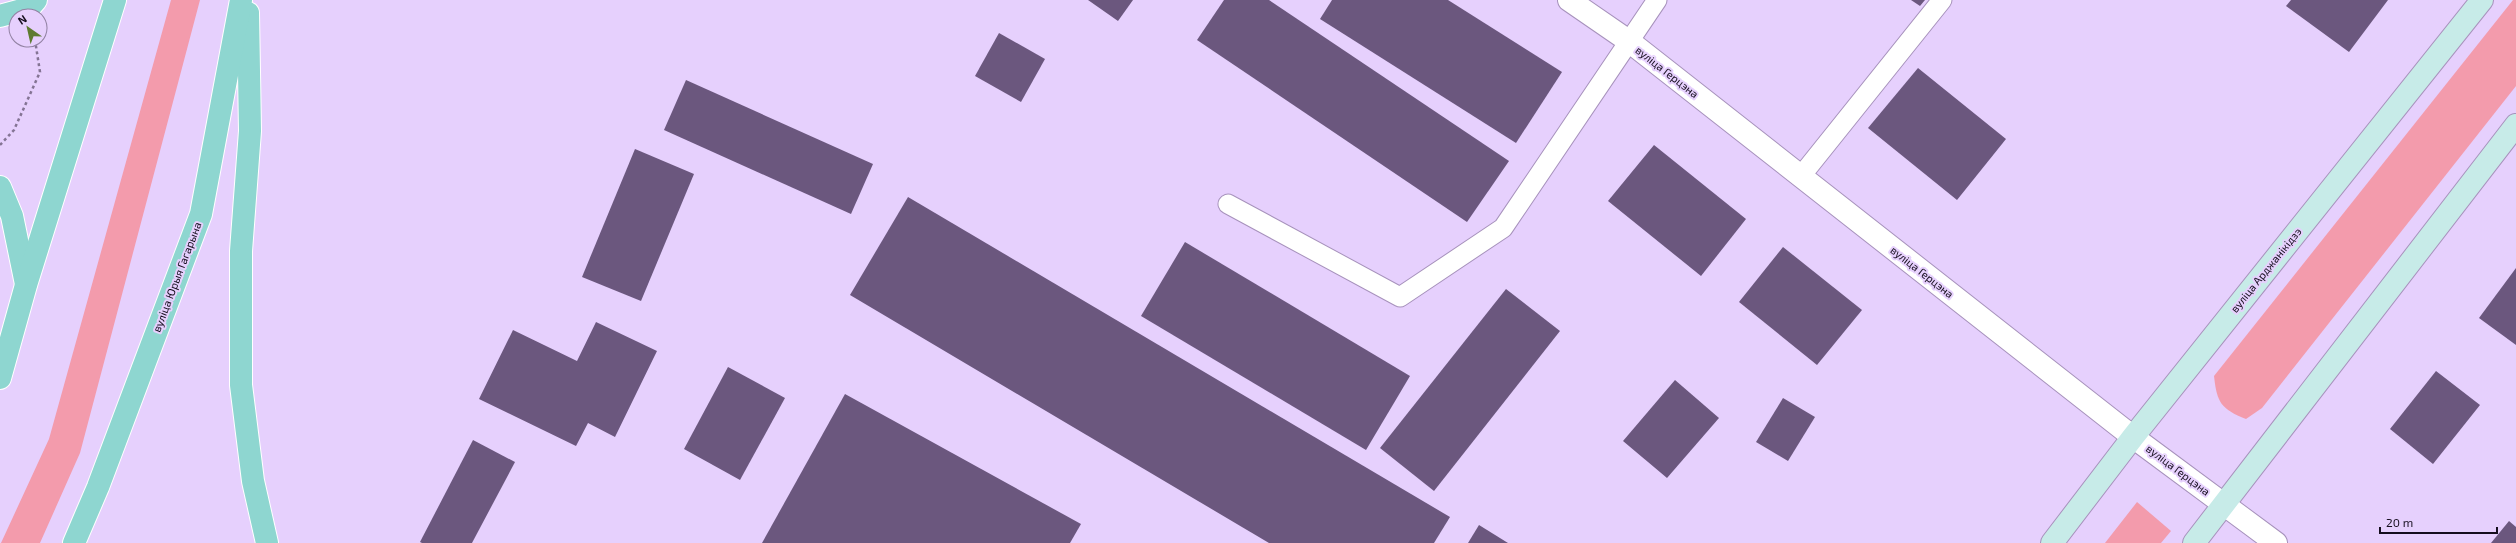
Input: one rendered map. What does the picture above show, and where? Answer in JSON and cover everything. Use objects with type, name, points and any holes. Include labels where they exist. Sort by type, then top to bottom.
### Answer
[{"type":"main road","points":[[0,16],[29,8],[36,0]]},
{"type":"main road","points":[[0,378],[26,285],[116,0]]},
{"type":"main road","name":"вуліца Юрыя Гагарына","points":[[74,543],[98,487],[201,214],[241,0]]},
{"type":"main road","points":[[248,0],[250,131],[241,251],[241,385],[253,481],[267,543]]},
{"type":"main road","name":"вуліца Арджанікідзэ","points":[[2052,543],[2133,437],[2482,0]]},
{"type":"main road","points":[[2194,543],[2516,125]]},
{"type":"main road","points":[[0,187],[12,216],[26,285]]},
{"type":"street","name":"вуліца Герцэна","points":[[1569,0],[1630,42],[2133,437],[2276,543]]},
{"type":"lane","points":[[1228,204],[1400,297],[1503,228],[1657,0]]},
{"type":"lane","points":[[1801,176],[1942,0]]},
{"type":"path","points":[[0,145],[14,130],[40,72],[36,48]]},
{"type":"shaded area","points":[[171,0],[200,0],[80,453],[40,543],[1,543],[49,439]]},
{"type":"shaded area","points":[[2513,0],[2516,0],[2516,86],[2262,408],[2246,419],[2231,412],[2219,399],[2214,376]]},
{"type":"shaded area","points":[[2137,502],[2171,531],[2161,543],[2105,543]]},
{"type":"building","points":[[1088,0],[1133,0],[1118,21]]},
{"type":"building","points":[[1224,0],[1269,0],[1509,161],[1467,222],[1197,40]]},
{"type":"building","points":[[1332,0],[1448,0],[1562,72],[1516,143],[1320,19]]},
{"type":"building","points":[[1911,0],[1925,0],[1920,6]]},
{"type":"building","points":[[2291,0],[2388,0],[2349,52],[2286,6]]},
{"type":"building","points":[[999,33],[1045,59],[1021,102],[975,76]]},
{"type":"building","points":[[1918,68],[2006,139],[1957,200],[1868,128]]},
{"type":"building","points":[[686,80],[873,164],[851,214],[664,130]]},
{"type":"building","points":[[1654,145],[1746,219],[1701,276],[1608,201]]},
{"type":"building","points":[[635,149],[694,174],[641,301],[582,277]]},
{"type":"building","points":[[908,197],[1450,517],[1434,543],[1269,543],[850,295]]},
{"type":"building","points":[[1185,242],[1410,376],[1366,450],[1141,316]]},
{"type":"building","points":[[1783,247],[1862,310],[1817,365],[1739,302]]},
{"type":"building","points":[[2516,268],[2516,345],[2479,318]]},
{"type":"building","points":[[1506,289],[1560,331],[1434,491],[1380,448]]},
{"type":"building","points":[[596,322],[657,351],[615,437],[588,423],[576,446],[479,399],[513,330],[577,361]]},
{"type":"building","points":[[728,367],[785,398],[740,480],[684,449]]},
{"type":"building","points":[[2436,371],[2480,405],[2433,464],[2390,429]]},
{"type":"building","points":[[1675,380],[1719,418],[1667,478],[1623,441]]},
{"type":"building","points":[[845,394],[1081,524],[1070,543],[762,543]]},
{"type":"building","points":[[1783,398],[1815,417],[1788,461],[1756,442]]},
{"type":"building","points":[[473,440],[515,462],[472,543],[420,542]]},
{"type":"building","points":[[2509,521],[2516,527],[2516,543],[2491,543]]},
{"type":"building","points":[[1479,525],[1508,543],[1468,543]]}]
